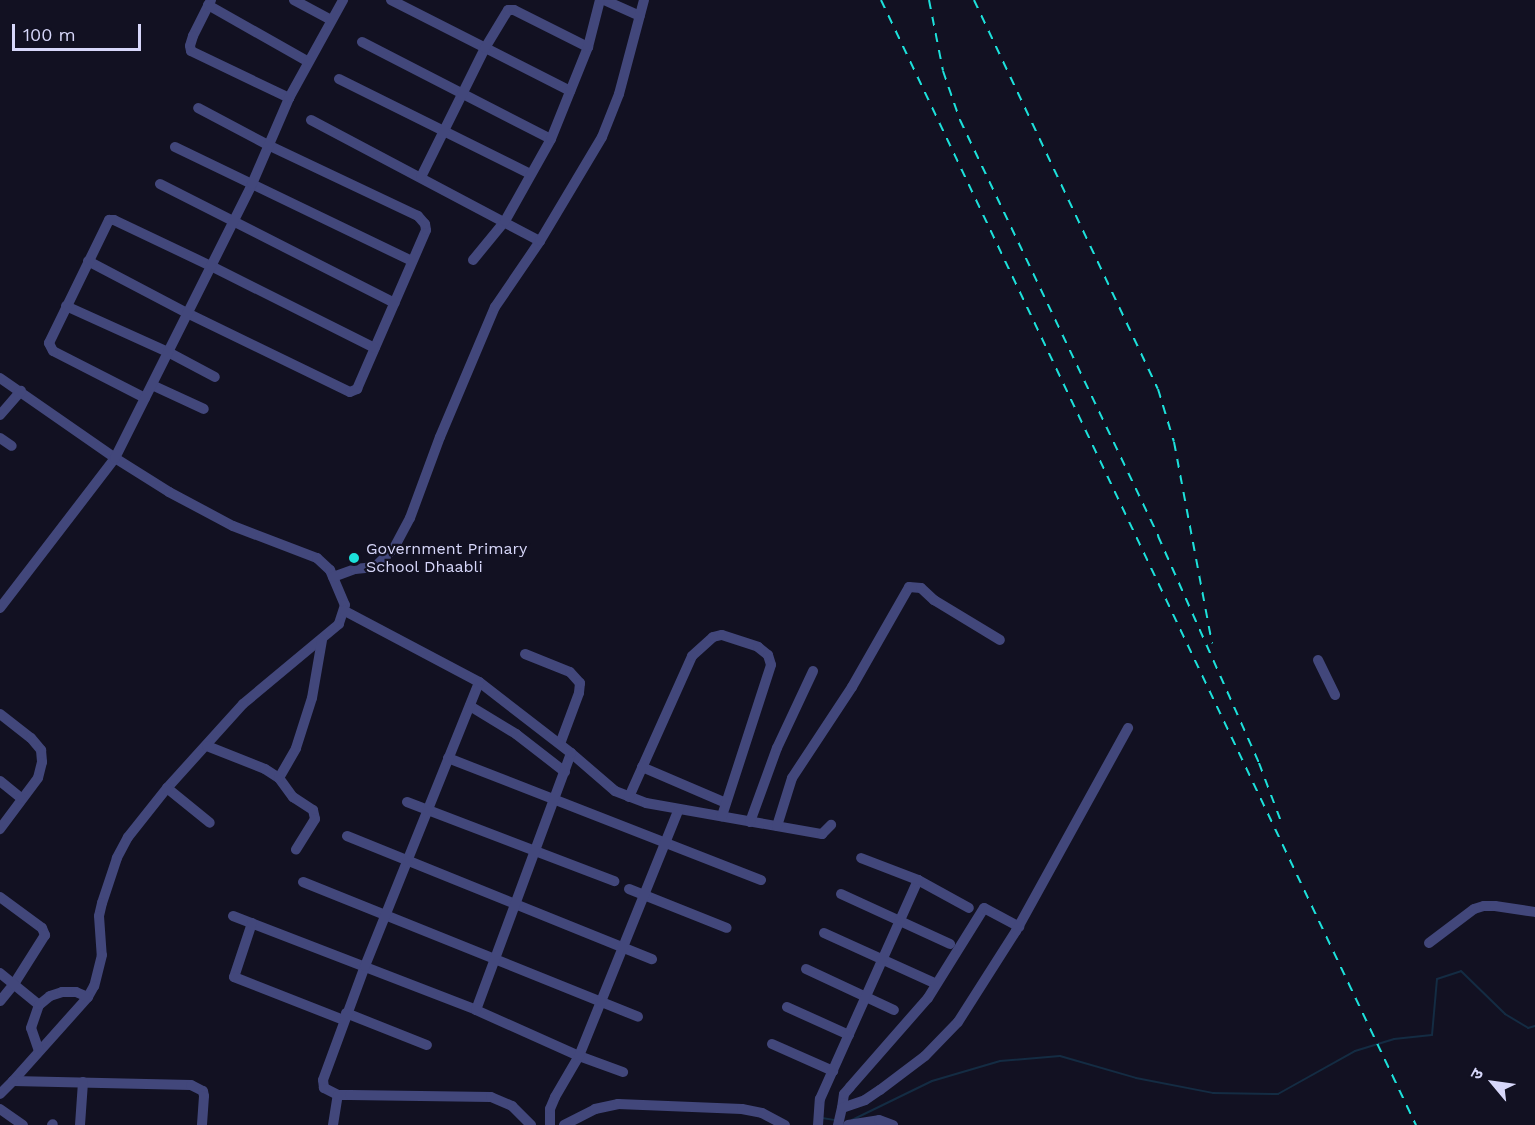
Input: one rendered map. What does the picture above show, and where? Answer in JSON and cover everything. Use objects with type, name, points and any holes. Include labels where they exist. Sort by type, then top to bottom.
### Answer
[{"type":"street","points":[[294,0],[331,20]]},
{"type":"street","points":[[0,608],[115,458],[252,184],[307,61],[343,0]]},
{"type":"street","points":[[391,0],[570,92]]},
{"type":"street","points":[[473,260],[505,221],[550,139],[588,47],[602,0],[640,16]]},
{"type":"street","points":[[333,577],[355,569],[375,567],[394,548],[410,518],[440,436],[495,307],[540,241],[602,136],[619,94],[644,0]]},
{"type":"street","points":[[289,98],[191,51],[193,36],[210,3],[307,61]]},
{"type":"street","points":[[421,177],[485,48],[502,15],[507,10],[514,10],[588,47]]},
{"type":"street","points":[[362,42],[550,139]]},
{"type":"street","points":[[339,79],[443,133],[530,174]]},
{"type":"street","points":[[88,261],[187,313],[350,392],[357,389],[426,230],[418,216],[268,145],[198,108]]},
{"type":"street","points":[[311,120],[540,241]]},
{"type":"street","points":[[175,147],[412,261]]},
{"type":"street","points":[[160,184],[395,303]]},
{"type":"street","points":[[145,398],[53,351],[49,343],[109,220],[114,220],[211,266],[375,348]]},
{"type":"street","points":[[66,306],[168,352],[215,377]]},
{"type":"street","points":[[0,378],[115,458],[233,526],[312,555],[324,563],[333,577],[345,611],[479,682],[560,744],[606,784],[628,797],[679,809],[822,834],[831,825]]},
{"type":"street","points":[[152,385],[204,409]]},
{"type":"street","points":[[0,415],[21,391]]},
{"type":"street","points":[[0,438],[12,446]]},
{"type":"street","points":[[777,826],[792,778],[852,687],[909,587],[921,588],[934,600],[1000,640]]},
{"type":"street","points":[[0,1094],[88,997],[102,956],[101,909],[117,858],[128,837],[167,788],[243,704],[273,676],[322,640],[339,624],[345,611]]},
{"type":"street","points":[[628,797],[692,656],[702,644],[712,637],[722,635],[758,647],[768,655],[771,665],[722,816]]},
{"type":"street","points":[[279,778],[296,748],[312,698],[322,640]]},
{"type":"street","points":[[525,654],[570,672],[580,683],[579,693],[560,744]]},
{"type":"street","points":[[1318,660],[1335,695]]},
{"type":"street","points":[[750,822],[777,748],[813,671]]},
{"type":"street","points":[[333,1125],[332,1092],[323,1080],[345,1017],[479,682]]},
{"type":"street","points":[[470,706],[516,734],[565,772]]},
{"type":"street","points":[[0,714],[41,750],[42,762],[38,778],[0,829]]},
{"type":"street","points":[[842,1116],[925,1056],[958,1022],[1018,927],[1128,728]]},
{"type":"street","points":[[207,746],[265,769],[279,778],[286,790],[315,814],[296,850]]},
{"type":"street","points":[[477,1010],[571,753]]},
{"type":"street","points":[[448,758],[760,880]]},
{"type":"street","points":[[642,767],[726,803]]},
{"type":"street","points":[[0,781],[22,799]]},
{"type":"street","points":[[167,788],[210,823]]},
{"type":"street","points":[[407,802],[614,881]]},
{"type":"street","points":[[550,1124],[550,1109],[579,1056],[679,809]]},
{"type":"street","points":[[347,836],[652,959]]},
{"type":"street","points":[[861,858],[918,880],[969,908]]},
{"type":"street","points":[[818,1123],[819,1103],[918,880]]},
{"type":"street","points":[[303,882],[638,1017]]},
{"type":"street","points":[[629,889],[727,928]]},
{"type":"street","points":[[841,894],[950,944]]},
{"type":"street","points":[[0,897],[42,928],[45,933],[42,942],[0,1001]]},
{"type":"street","points":[[1429,943],[1474,909],[1484,906],[1535,912]]},
{"type":"street","points":[[842,1116],[850,1087],[928,998],[984,908],[1018,927]]},
{"type":"street","points":[[233,916],[477,1010],[579,1056],[623,1072]]},
{"type":"street","points":[[252,923],[234,977],[427,1045]]},
{"type":"street","points":[[824,933],[932,982]]},
{"type":"street","points":[[806,969],[894,1010]]},
{"type":"street","points":[[0,973],[39,1005]]},
{"type":"street","points":[[39,1051],[31,1028],[39,1005],[50,996],[62,992],[76,992],[88,997]]},
{"type":"street","points":[[787,1007],[849,1035]]},
{"type":"street","points":[[772,1044],[833,1071]]},
{"type":"street","points":[[13,1081],[197,1087],[204,1096],[202,1125]]},
{"type":"street","points":[[80,1125],[83,1082]]},
{"type":"street","points":[[332,1092],[491,1097],[512,1106],[531,1125]]},
{"type":"street","points":[[819,1103],[842,1116],[879,1120],[892,1125]]},
{"type":"street","points":[[564,1125],[595,1109],[618,1104],[742,1109],[762,1113],[785,1125]]},
{"type":"street","points":[[0,1109],[23,1125]]},
{"type":"waterway","points":[[852,1120],[932,1081],[1000,1061],[1060,1056],[1136,1078],[1213,1093],[1278,1094],[1355,1051],[1394,1039],[1432,1035],[1437,979],[1461,971],[1505,1014],[1528,1028],[1535,1026]]},
{"type":"waterway","points":[[822,1118],[834,1120]]},
{"type":"railway","points":[[881,0],[1416,1125]]},
{"type":"railway","points":[[929,0],[943,71],[960,120],[1158,536],[1259,763],[1280,819]]},
{"type":"railway","points":[[974,0],[1158,389],[1174,442],[1212,643]]},
{"type":"place","name":"Government Primary School Dhaabli","points":[[354,558]]}]
